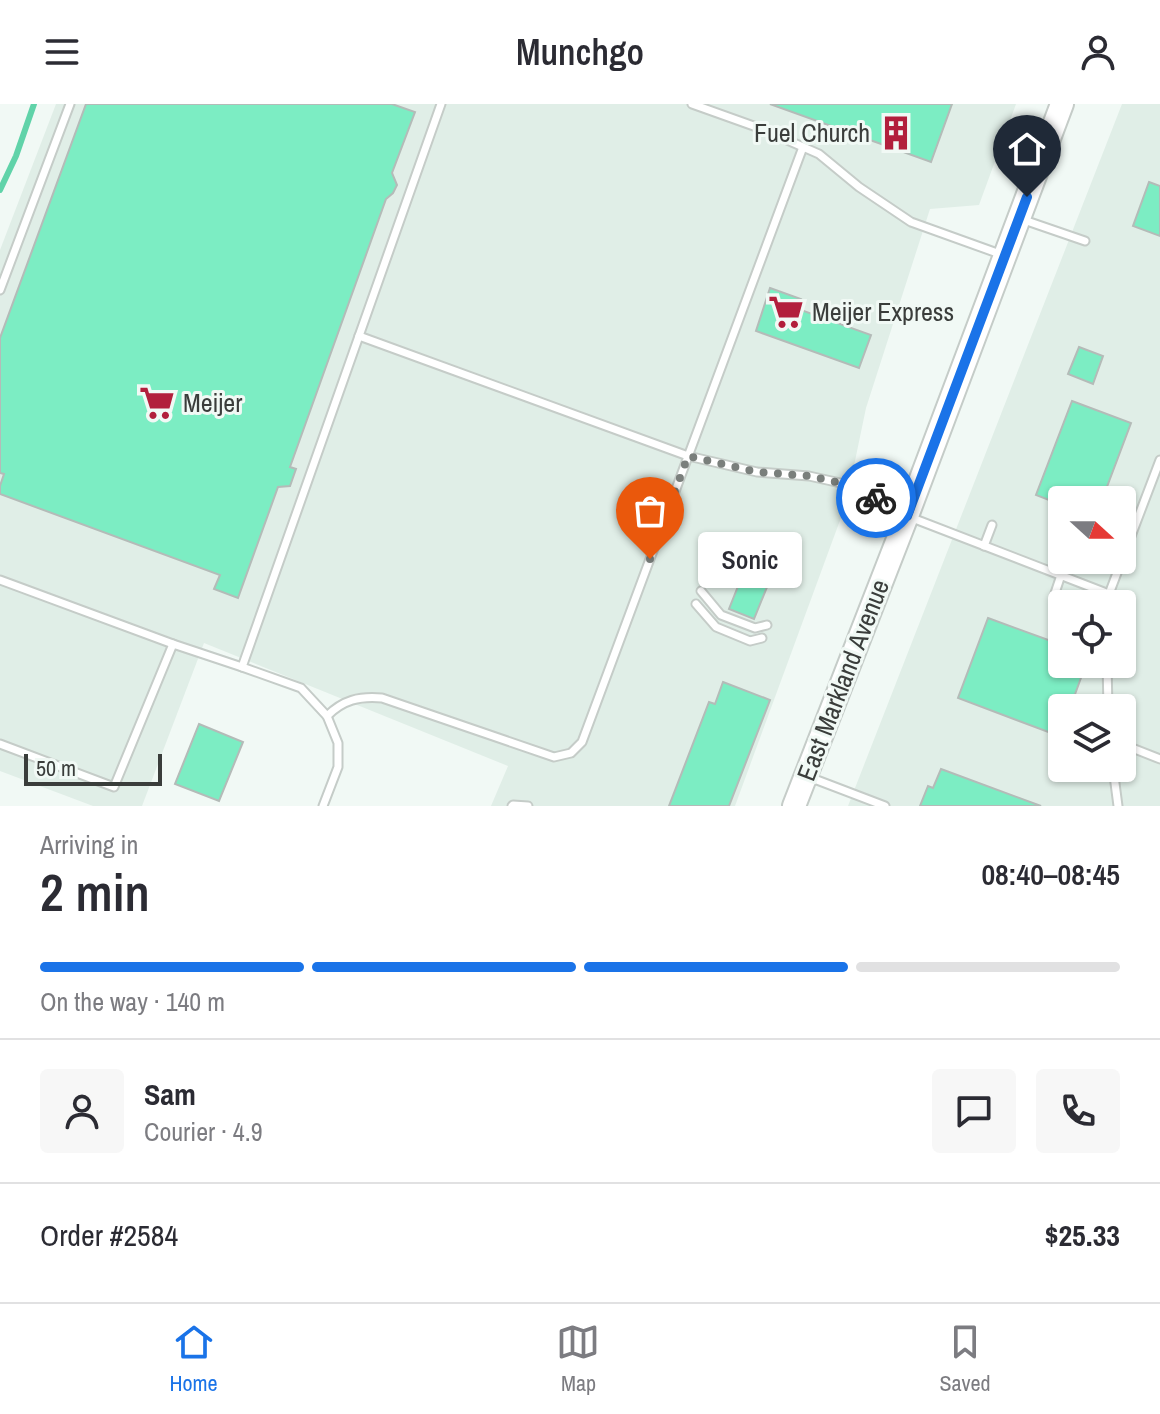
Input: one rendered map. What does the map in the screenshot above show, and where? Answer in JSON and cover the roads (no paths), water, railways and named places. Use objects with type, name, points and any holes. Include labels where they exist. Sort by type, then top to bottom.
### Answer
[{"type":"main road","name":"East Markland Avenue","points":[[794,806],[1062,104]]},
{"type":"lane","points":[[0,290],[70,104]]},
{"type":"lane","points":[[242,667],[441,104]]},
{"type":"lane","points":[[692,104],[819,154],[859,187],[911,222],[1005,256]]},
{"type":"lane","points":[[327,716],[339,703],[367,697],[382,698],[554,757],[571,753],[582,742],[803,147]]},
{"type":"lane","points":[[1019,218],[1085,241]]},
{"type":"lane","points":[[359,336],[688,456],[757,472],[809,476],[854,486],[907,516],[1099,590]]},
{"type":"lane","points":[[1111,590],[1160,460]]},
{"type":"lane","points":[[984,546],[992,525]]},
{"type":"lane","points":[[1056,590],[1061,575]]},
{"type":"lane","points":[[0,580],[301,688],[327,716],[338,743],[338,767],[323,806]]},
{"type":"lane","points":[[701,591],[721,615],[755,628],[767,625]]},
{"type":"lane","points":[[696,604],[716,627],[750,641],[762,638]]},
{"type":"lane","points":[[0,744],[114,787],[173,644]]},
{"type":"lane","points":[[1136,750],[1160,759]]},
{"type":"lane","points":[[805,776],[885,806]]},
{"type":"lane","points":[[1115,782],[1118,806]]},
{"type":"lane","points":[[512,806],[528,806]]},
{"type":"waterway","points":[[0,190],[34,104]]},
{"type":"place","name":"Fuel Church","points":[[896,133]]},
{"type":"place","name":"Meijer Express","points":[[786,312]]},
{"type":"place","name":"Meijer","points":[[157,403]]},
{"type":"place","name":"Sonic","points":[[650,559]]}]
